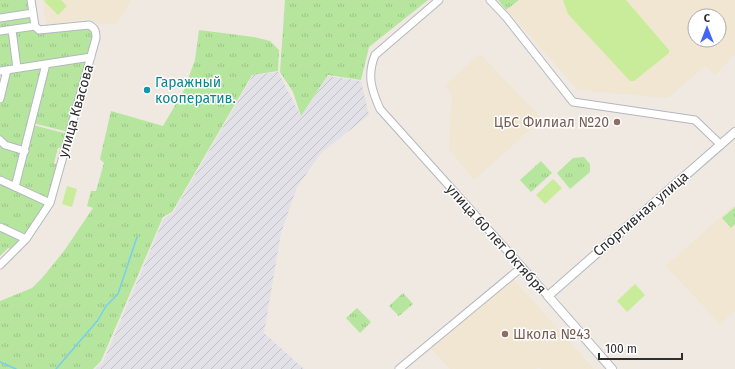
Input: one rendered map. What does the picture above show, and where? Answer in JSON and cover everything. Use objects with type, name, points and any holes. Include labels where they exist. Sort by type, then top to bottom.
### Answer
[{"type":"street","points":[[0,31],[35,26],[31,0]]},
{"type":"street","name":"улица 60 лет Октября","points":[[439,0],[375,55],[370,75],[372,92],[380,108],[612,369]]},
{"type":"street","points":[[490,0],[506,17],[573,102],[695,120],[721,145]]},
{"type":"street","points":[[0,18],[33,13]]},
{"type":"street","name":"улица Квасова","points":[[0,265],[26,239],[50,203],[96,38],[96,31],[89,25],[39,30],[35,26]]},
{"type":"street","points":[[12,30],[17,68]]},
{"type":"street","points":[[0,99],[3,71],[91,57]]},
{"type":"street","points":[[15,188],[46,64]]},
{"type":"street","name":"Спортивная улица","points":[[548,296],[735,132]]},
{"type":"street","points":[[0,140],[5,145],[25,151]]},
{"type":"street","points":[[0,180],[50,203]]},
{"type":"street","points":[[0,227],[26,239]]},
{"type":"street","points":[[399,369],[522,267]]},
{"type":"shaded area","points":[[43,0],[131,0],[116,24],[100,24],[87,19],[46,25]]},
{"type":"shaded area","points":[[520,0],[735,0],[735,54],[715,75],[705,66],[668,98],[578,90],[507,10]]},
{"type":"shaded area","points":[[480,54],[542,119],[474,180],[449,149],[452,95],[444,86]]},
{"type":"shaded area","points":[[278,72],[301,116],[328,76],[361,81],[369,115],[321,153],[297,187],[281,233],[264,333],[304,369],[95,369],[103,362],[164,218],[173,213],[253,75]]},
{"type":"shaded area","points":[[735,204],[735,311],[720,324],[666,266]]},
{"type":"shaded area","points":[[513,279],[594,369],[541,369],[539,367],[536,369],[450,369],[431,349]]},
{"type":"green space","points":[[0,0],[30,0],[32,12],[0,17]]},
{"type":"green space","points":[[61,0],[67,6],[58,15],[44,1]]},
{"type":"green space","points":[[285,0],[428,0],[369,47],[361,80],[328,75],[301,116],[293,92],[280,72]]},
{"type":"green space","points":[[498,0],[519,0],[506,10]]},
{"type":"green space","points":[[563,0],[626,0],[669,50],[669,53],[634,81],[630,81],[568,14]]},
{"type":"green space","points":[[32,14],[33,25],[0,30],[0,19]]},
{"type":"green space","points":[[82,26],[95,32],[89,56],[18,67],[13,31]]},
{"type":"green space","points":[[199,30],[254,37],[270,41],[279,50],[278,71],[252,75],[172,212],[163,217],[101,361],[93,369],[0,369],[0,301],[32,288],[43,277],[64,251],[93,208],[87,206],[91,191],[96,191],[104,163],[100,159],[111,111],[163,126],[184,90],[195,60]]},
{"type":"green space","points":[[10,31],[15,67],[0,69],[0,33]]},
{"type":"green space","points":[[89,59],[68,132],[33,123],[46,65]]},
{"type":"green space","points":[[44,66],[24,150],[0,139],[0,105],[9,71]]},
{"type":"green space","points":[[33,125],[68,134],[64,147],[58,148],[54,163],[59,166],[49,201],[17,187]]},
{"type":"green space","points":[[0,141],[24,152],[15,186],[0,179]]},
{"type":"green space","points":[[584,157],[590,164],[590,172],[570,189],[557,173],[573,158]]},
{"type":"green space","points":[[541,161],[552,173],[531,192],[520,180]]},
{"type":"green space","points":[[553,179],[562,188],[545,204],[536,195]]},
{"type":"green space","points":[[0,181],[47,204],[25,237],[0,225]]},
{"type":"green space","points":[[67,186],[77,189],[72,207],[62,204]]},
{"type":"green space","points":[[735,207],[735,224],[731,228],[722,218]]},
{"type":"green space","points":[[0,228],[24,240],[15,250],[8,248],[0,256]]},
{"type":"green space","points":[[635,284],[645,295],[627,312],[617,301]]},
{"type":"green space","points":[[403,293],[413,304],[399,316],[389,306]]},
{"type":"green space","points":[[357,308],[371,322],[360,333],[346,318]]},
{"type":"waterway","points":[[56,369],[98,320],[106,306],[118,294],[137,237]]},
{"type":"waterway","points":[[0,362],[16,369]]},
{"type":"place","name":"Гаражный кооператив.","points":[[147,90]]},
{"type":"place","name":"ЦБС Филиал №20","points":[[617,122]]},
{"type":"place","name":"Школа №43","points":[[505,334]]}]
